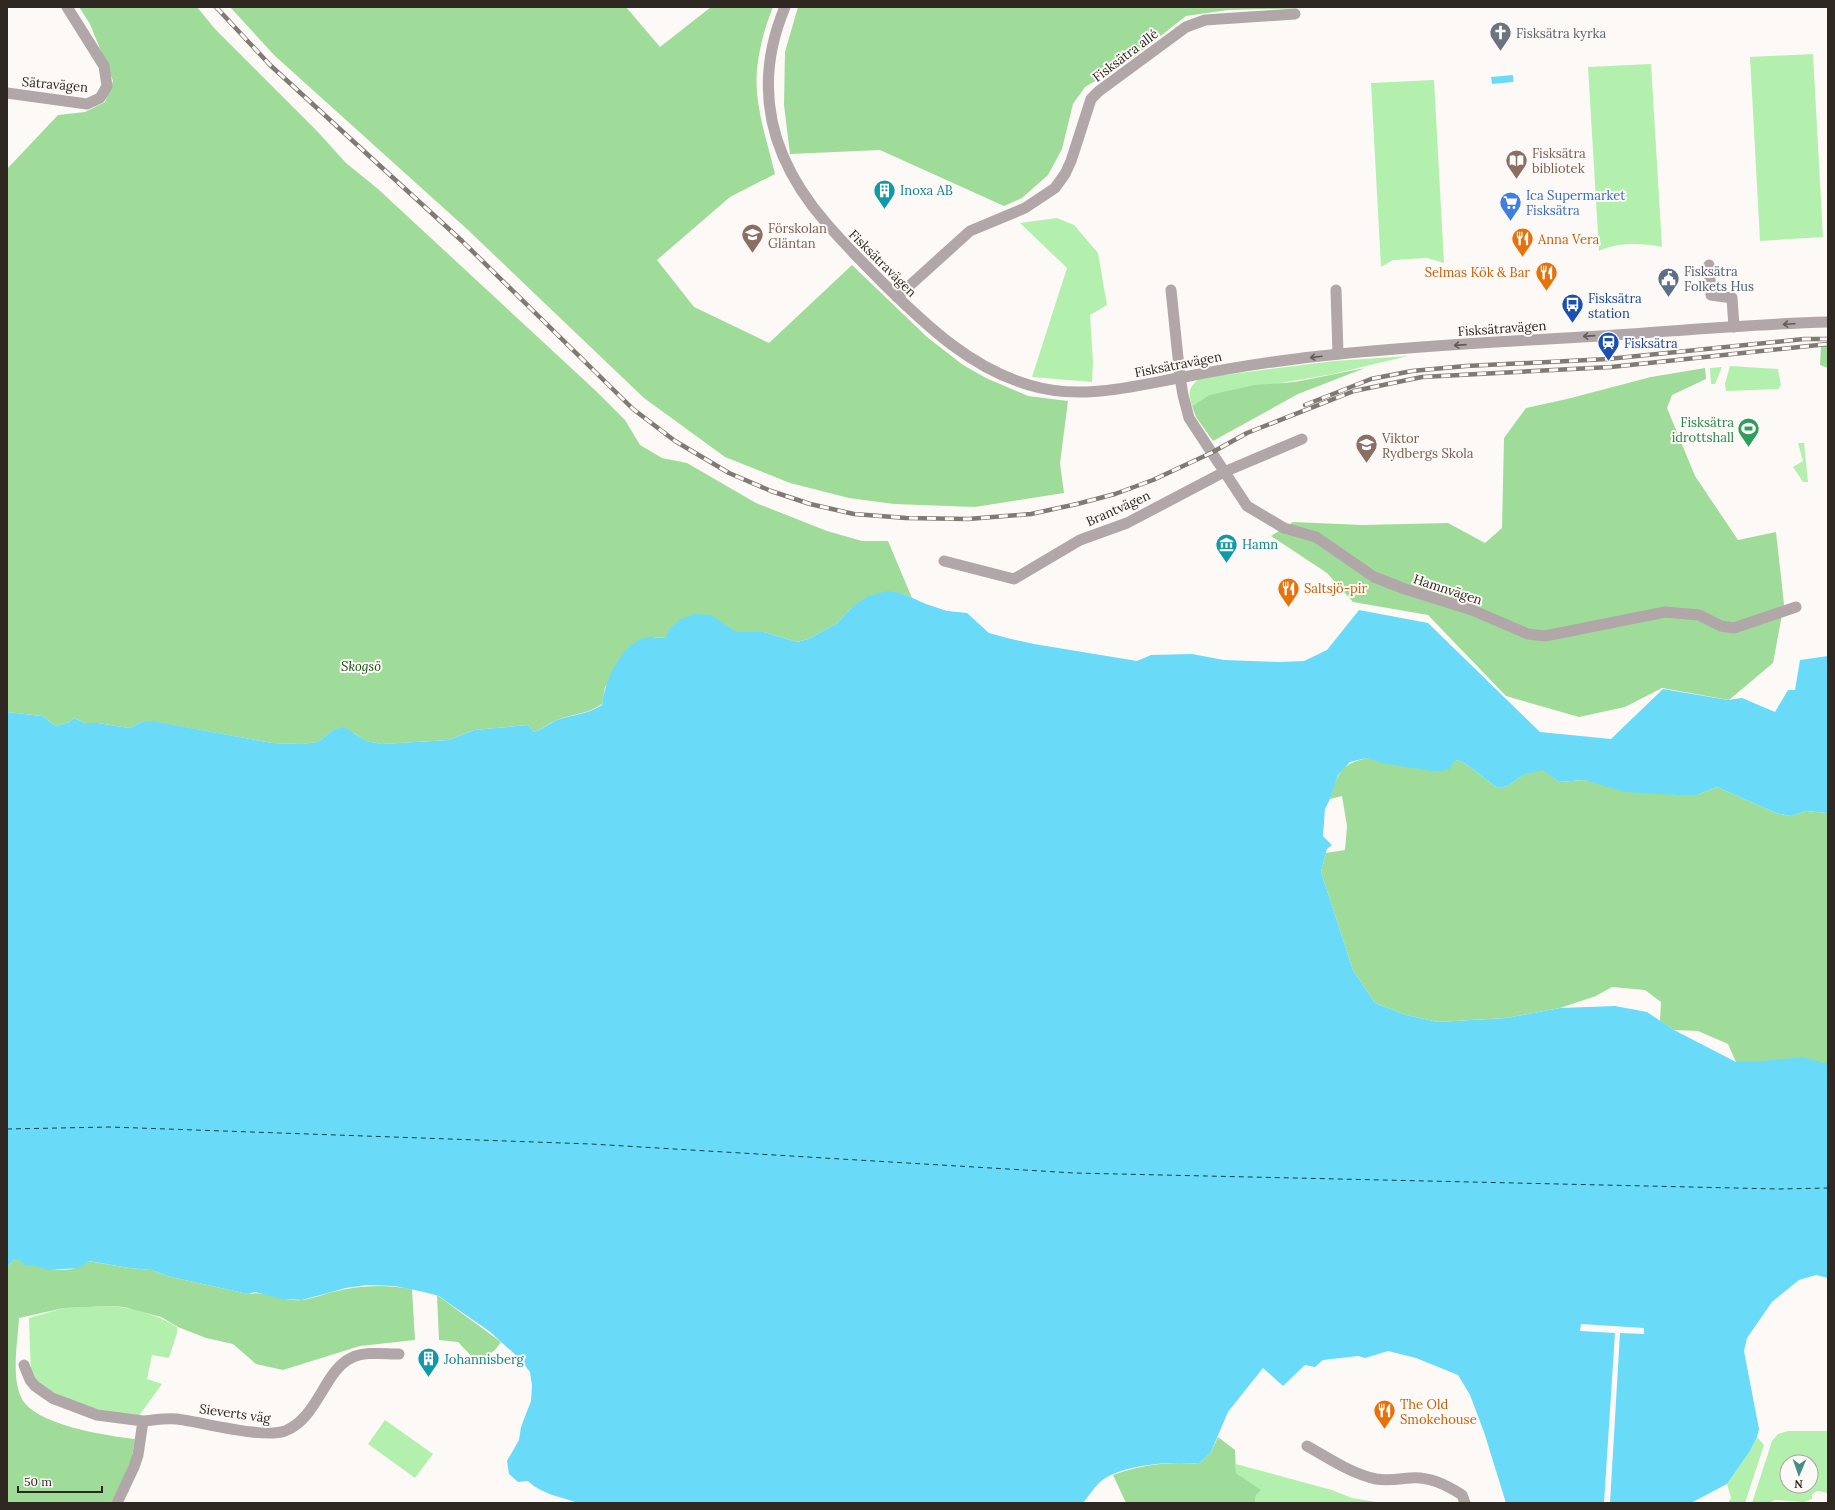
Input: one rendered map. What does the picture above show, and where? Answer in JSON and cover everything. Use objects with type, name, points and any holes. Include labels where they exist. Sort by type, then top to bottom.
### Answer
[{"type":"street","name":"Sätravägen","points":[[7,93],[88,104],[100,98],[107,86],[104,66],[67,7]]},
{"type":"street","name":"Fisksätravägen","points":[[785,7],[775,36],[769,72],[771,113],[780,148],[787,167],[802,194],[844,244],[934,332],[967,357],[1008,378],[1032,386],[1048,389],[1093,392],[1133,387],[1180,377],[1254,365],[1338,354],[1828,322]]},
{"type":"street","name":"Fisksätra allé","points":[[897,297],[970,231],[1025,208],[1055,188],[1065,174],[1071,161],[1091,99],[1099,91],[1186,27],[1205,20],[1295,14]]},
{"type":"street","points":[[1709,265],[1711,295],[1732,298],[1734,327]]},
{"type":"street","name":"Hamnvägen","points":[[1172,290],[1180,377],[1189,418],[1247,506],[1284,528],[1316,537],[1374,577],[1405,589],[1472,610],[1528,634],[1545,636],[1665,612],[1699,615],[1720,626],[1734,628],[1796,607]]},
{"type":"street","points":[[1336,290],[1338,354]]},
{"type":"street","name":"Brantvägen","points":[[944,561],[1014,580],[1080,540],[1127,522],[1224,472],[1302,439]]},
{"type":"street","name":"Sieverts väg","points":[[24,1365],[30,1380],[35,1386],[52,1398],[96,1415],[143,1421],[175,1418],[262,1433],[283,1432],[295,1426],[303,1419],[345,1362],[361,1355],[399,1354]]},
{"type":"street","points":[[117,1503],[134,1467],[138,1454],[143,1421]]},
{"type":"street","points":[[1307,1446],[1333,1461],[1368,1477],[1392,1481],[1411,1478],[1436,1481],[1462,1495],[1465,1503]]},
{"type":"green space","name":"Skogsö","points":[[79,7],[197,7],[215,29],[317,131],[346,163],[378,189],[596,391],[625,420],[640,445],[662,458],[687,463],[756,503],[827,531],[862,541],[888,541],[912,598],[901,593],[851,608],[836,624],[808,639],[797,642],[764,632],[736,632],[666,638],[654,637],[605,687],[602,704],[580,714],[554,721],[534,732],[528,725],[474,730],[449,740],[382,744],[365,741],[354,733],[333,730],[318,742],[302,744],[272,743],[172,725],[142,722],[129,728],[98,723],[85,723],[74,718],[69,722],[56,726],[42,716],[7,712],[7,169],[58,115],[85,112],[105,102],[113,81],[90,24]]},
{"type":"green space","points":[[230,7],[626,7],[660,47],[711,7],[773,7],[765,30],[758,62],[757,96],[775,174],[730,197],[657,260],[694,307],[769,343],[852,265],[927,337],[963,365],[986,378],[1028,396],[1068,401],[1060,463],[1064,493],[975,507],[894,504],[849,498],[790,483],[725,457],[644,398],[468,230],[274,55]]},
{"type":"green space","points":[[798,7],[1341,7],[1228,10],[1186,16],[1130,60],[1085,87],[1073,104],[1062,149],[1048,175],[1022,198],[1004,206],[880,150],[790,154],[784,105],[785,52]]},
{"type":"green space","points":[[1813,54],[1823,237],[1760,241],[1750,57]]},
{"type":"green space","points":[[1651,64],[1662,247],[1630,244],[1614,246],[1599,251],[1588,67]]},
{"type":"green space","points":[[1434,80],[1444,263],[1427,258],[1393,260],[1381,267],[1371,83]]},
{"type":"green space","points":[[1057,218],[1074,225],[1098,253],[1107,305],[1090,315],[1093,362],[1092,382],[1032,377],[1067,268],[1020,223]]},
{"type":"green space","points":[[1821,346],[1828,346],[1828,368],[1820,365]]},
{"type":"green space","points":[[1408,356],[1333,374],[1209,395],[1192,406],[1190,397],[1191,387],[1200,378],[1334,361]]},
{"type":"green space","points":[[1730,366],[1778,369],[1781,386],[1779,389],[1726,391],[1725,384]]},
{"type":"green space","points":[[1722,367],[1715,384],[1711,384],[1710,368]]},
{"type":"green space","points":[[1365,368],[1298,394],[1213,441],[1196,417],[1192,406],[1209,395],[1255,385],[1295,382]]},
{"type":"green space","points":[[1705,368],[1706,379],[1672,395],[1667,408],[1695,476],[1738,540],[1776,532],[1784,604],[1773,663],[1729,700],[1662,688],[1625,707],[1579,717],[1506,696],[1428,615],[1353,602],[1327,573],[1271,536],[1293,522],[1362,525],[1448,523],[1485,543],[1502,528],[1504,438],[1526,408],[1651,377]]},
{"type":"green space","points":[[1798,443],[1804,443],[1808,482],[1803,482],[1793,467],[1803,461]]},
{"type":"green space","points":[[1367,758],[1428,770],[1442,768],[1457,760],[1468,766],[1498,788],[1508,786],[1523,775],[1543,769],[1559,782],[1584,780],[1676,795],[1697,795],[1717,787],[1776,813],[1791,816],[1806,811],[1828,813],[1828,1064],[1736,1062],[1728,1044],[1698,1031],[1674,1030],[1660,1021],[1661,1002],[1645,990],[1612,987],[1596,996],[1560,1008],[1506,1018],[1438,1022],[1406,1015],[1375,1003],[1353,970],[1321,872],[1326,853],[1345,850],[1347,826],[1342,796],[1330,799],[1335,783],[1341,771],[1345,767]]},
{"type":"green space","points":[[19,1258],[54,1270],[72,1269],[88,1261],[151,1270],[171,1277],[248,1294],[254,1293],[295,1300],[314,1298],[342,1290],[362,1287],[392,1286],[412,1289],[415,1340],[360,1346],[283,1370],[256,1364],[233,1344],[206,1338],[178,1327],[161,1317],[124,1307],[110,1306],[64,1308],[19,1318],[16,1379],[21,1397],[28,1407],[55,1422],[90,1432],[135,1439],[131,1463],[111,1503],[7,1503],[7,1268],[13,1260]]},
{"type":"green space","points":[[437,1295],[501,1342],[495,1350],[477,1362],[458,1342],[439,1340]]},
{"type":"green space","points":[[110,1306],[145,1312],[177,1327],[177,1333],[169,1358],[152,1355],[147,1379],[162,1384],[138,1417],[94,1411],[42,1387],[31,1375],[29,1318],[64,1308]]},
{"type":"green space","points":[[385,1420],[433,1454],[415,1478],[368,1444]]},
{"type":"green space","points":[[1788,1431],[1828,1431],[1828,1493],[1819,1491],[1819,1454],[1779,1454],[1779,1494],[1812,1494],[1812,1499],[1804,1502],[1775,1500],[1769,1503],[1752,1503],[1772,1441],[1778,1434]]},
{"type":"green space","points":[[1218,1437],[1235,1450],[1236,1473],[1261,1490],[1256,1495],[1255,1503],[1126,1503],[1113,1475],[1145,1466],[1177,1463],[1199,1464],[1211,1452]]},
{"type":"green space","points":[[1757,1437],[1764,1445],[1745,1503],[1728,1503],[1731,1498],[1727,1484],[1750,1451]]},
{"type":"green space","points":[[1236,1464],[1332,1490],[1352,1498],[1383,1503],[1255,1503],[1256,1495],[1260,1490],[1236,1473]]},
{"type":"water","points":[[1513,75],[1513,82],[1492,84],[1491,77]]},
{"type":"water","points":[[888,591],[901,593],[947,611],[967,613],[989,633],[1034,644],[1137,661],[1151,655],[1192,654],[1224,660],[1280,662],[1304,661],[1327,650],[1359,610],[1428,623],[1540,732],[1611,739],[1663,689],[1728,700],[1742,698],[1775,712],[1788,690],[1795,690],[1800,660],[1828,656],[1828,813],[1806,811],[1791,816],[1776,813],[1717,787],[1697,795],[1625,792],[1584,780],[1559,782],[1543,770],[1523,775],[1508,786],[1498,788],[1468,766],[1457,760],[1452,764],[1450,769],[1431,771],[1382,763],[1367,758],[1350,762],[1338,775],[1325,809],[1323,836],[1332,845],[1327,849],[1321,872],[1353,970],[1375,1003],[1406,1015],[1438,1022],[1506,1018],[1560,1008],[1615,1006],[1647,1012],[1674,1030],[1736,1062],[1753,1062],[1803,1057],[1828,1064],[1828,1278],[1816,1275],[1799,1280],[1772,1302],[1747,1338],[1744,1351],[1759,1429],[1750,1451],[1727,1484],[1691,1503],[1506,1503],[1484,1432],[1470,1395],[1458,1375],[1416,1358],[1388,1351],[1365,1358],[1358,1356],[1323,1360],[1315,1367],[1305,1365],[1283,1386],[1263,1368],[1228,1412],[1211,1452],[1199,1464],[1175,1463],[1146,1465],[1120,1472],[1099,1483],[1083,1503],[578,1503],[545,1492],[528,1481],[518,1482],[509,1474],[507,1461],[519,1440],[521,1427],[531,1401],[532,1386],[530,1372],[519,1358],[489,1331],[439,1296],[395,1286],[367,1285],[346,1288],[302,1300],[282,1299],[255,1292],[248,1294],[171,1277],[151,1270],[89,1261],[79,1268],[49,1270],[32,1265],[25,1266],[19,1259],[13,1260],[7,1268],[7,712],[42,716],[56,726],[69,722],[74,718],[85,723],[98,723],[129,728],[142,722],[152,721],[272,743],[302,744],[318,742],[333,730],[344,727],[366,741],[382,744],[449,740],[474,730],[528,725],[534,732],[557,720],[586,712],[602,705],[610,675],[621,656],[628,648],[635,642],[644,638],[666,638],[668,631],[679,620],[694,614],[711,615],[736,632],[764,632],[797,642],[808,639],[836,624],[851,608],[868,596]]},
{"type":"pier","points":[[1581,1324],[1644,1328],[1644,1334],[1620,1333],[1610,1503],[1604,1503],[1615,1333],[1580,1331]]},
{"type":"ferry route","points":[[7,1129],[110,1127],[591,1144],[1074,1173],[1779,1189],[1828,1188]]},
{"type":"railway","points":[[216,7],[270,65],[462,241],[633,409],[675,441],[729,473],[771,491],[810,504],[854,514],[906,518],[968,519],[1031,514],[1077,504],[1115,494],[1153,480],[1211,453],[1247,433],[1354,391],[1422,377],[1611,367],[1828,344]]},
{"type":"railway","points":[[1305,405],[1371,379],[1412,371],[1466,366],[1608,359],[1804,339],[1828,339]]},
{"type":"place","name":"Fisksätra kyrka","points":[[1500,52]]},
{"type":"place","name":"Fisksätra bibliotek","points":[[1517,180]]},
{"type":"place","name":"Inoxa AB","points":[[884,210]]},
{"type":"place","name":"Ica Supermarket Fisksätra","points":[[1510,222]]},
{"type":"place","name":"Förskolan Gläntan","points":[[752,254]]},
{"type":"place","name":"Anna Vera","points":[[1523,258]]},
{"type":"place","name":"Selmas Kök & Bar","points":[[1546,292]]},
{"type":"place","name":"Fisksätra Folkets Hus","points":[[1668,298]]},
{"type":"place","name":"Fisksätra station","points":[[1573,324]]},
{"type":"place","name":"Fisksätra","points":[[1609,362]]},
{"type":"place","name":"Fisksätra idrottshall","points":[[1749,448]]},
{"type":"place","name":"Viktor Rydbergs Skola","points":[[1366,464]]},
{"type":"place","name":"Hamn","points":[[1226,564]]},
{"type":"place","name":"Saltsjö-pir","points":[[1288,608]]},
{"type":"place","name":"Johannisberg","points":[[429,1378]]},
{"type":"place","name":"The Old Smokehouse","points":[[1385,1430]]}]
